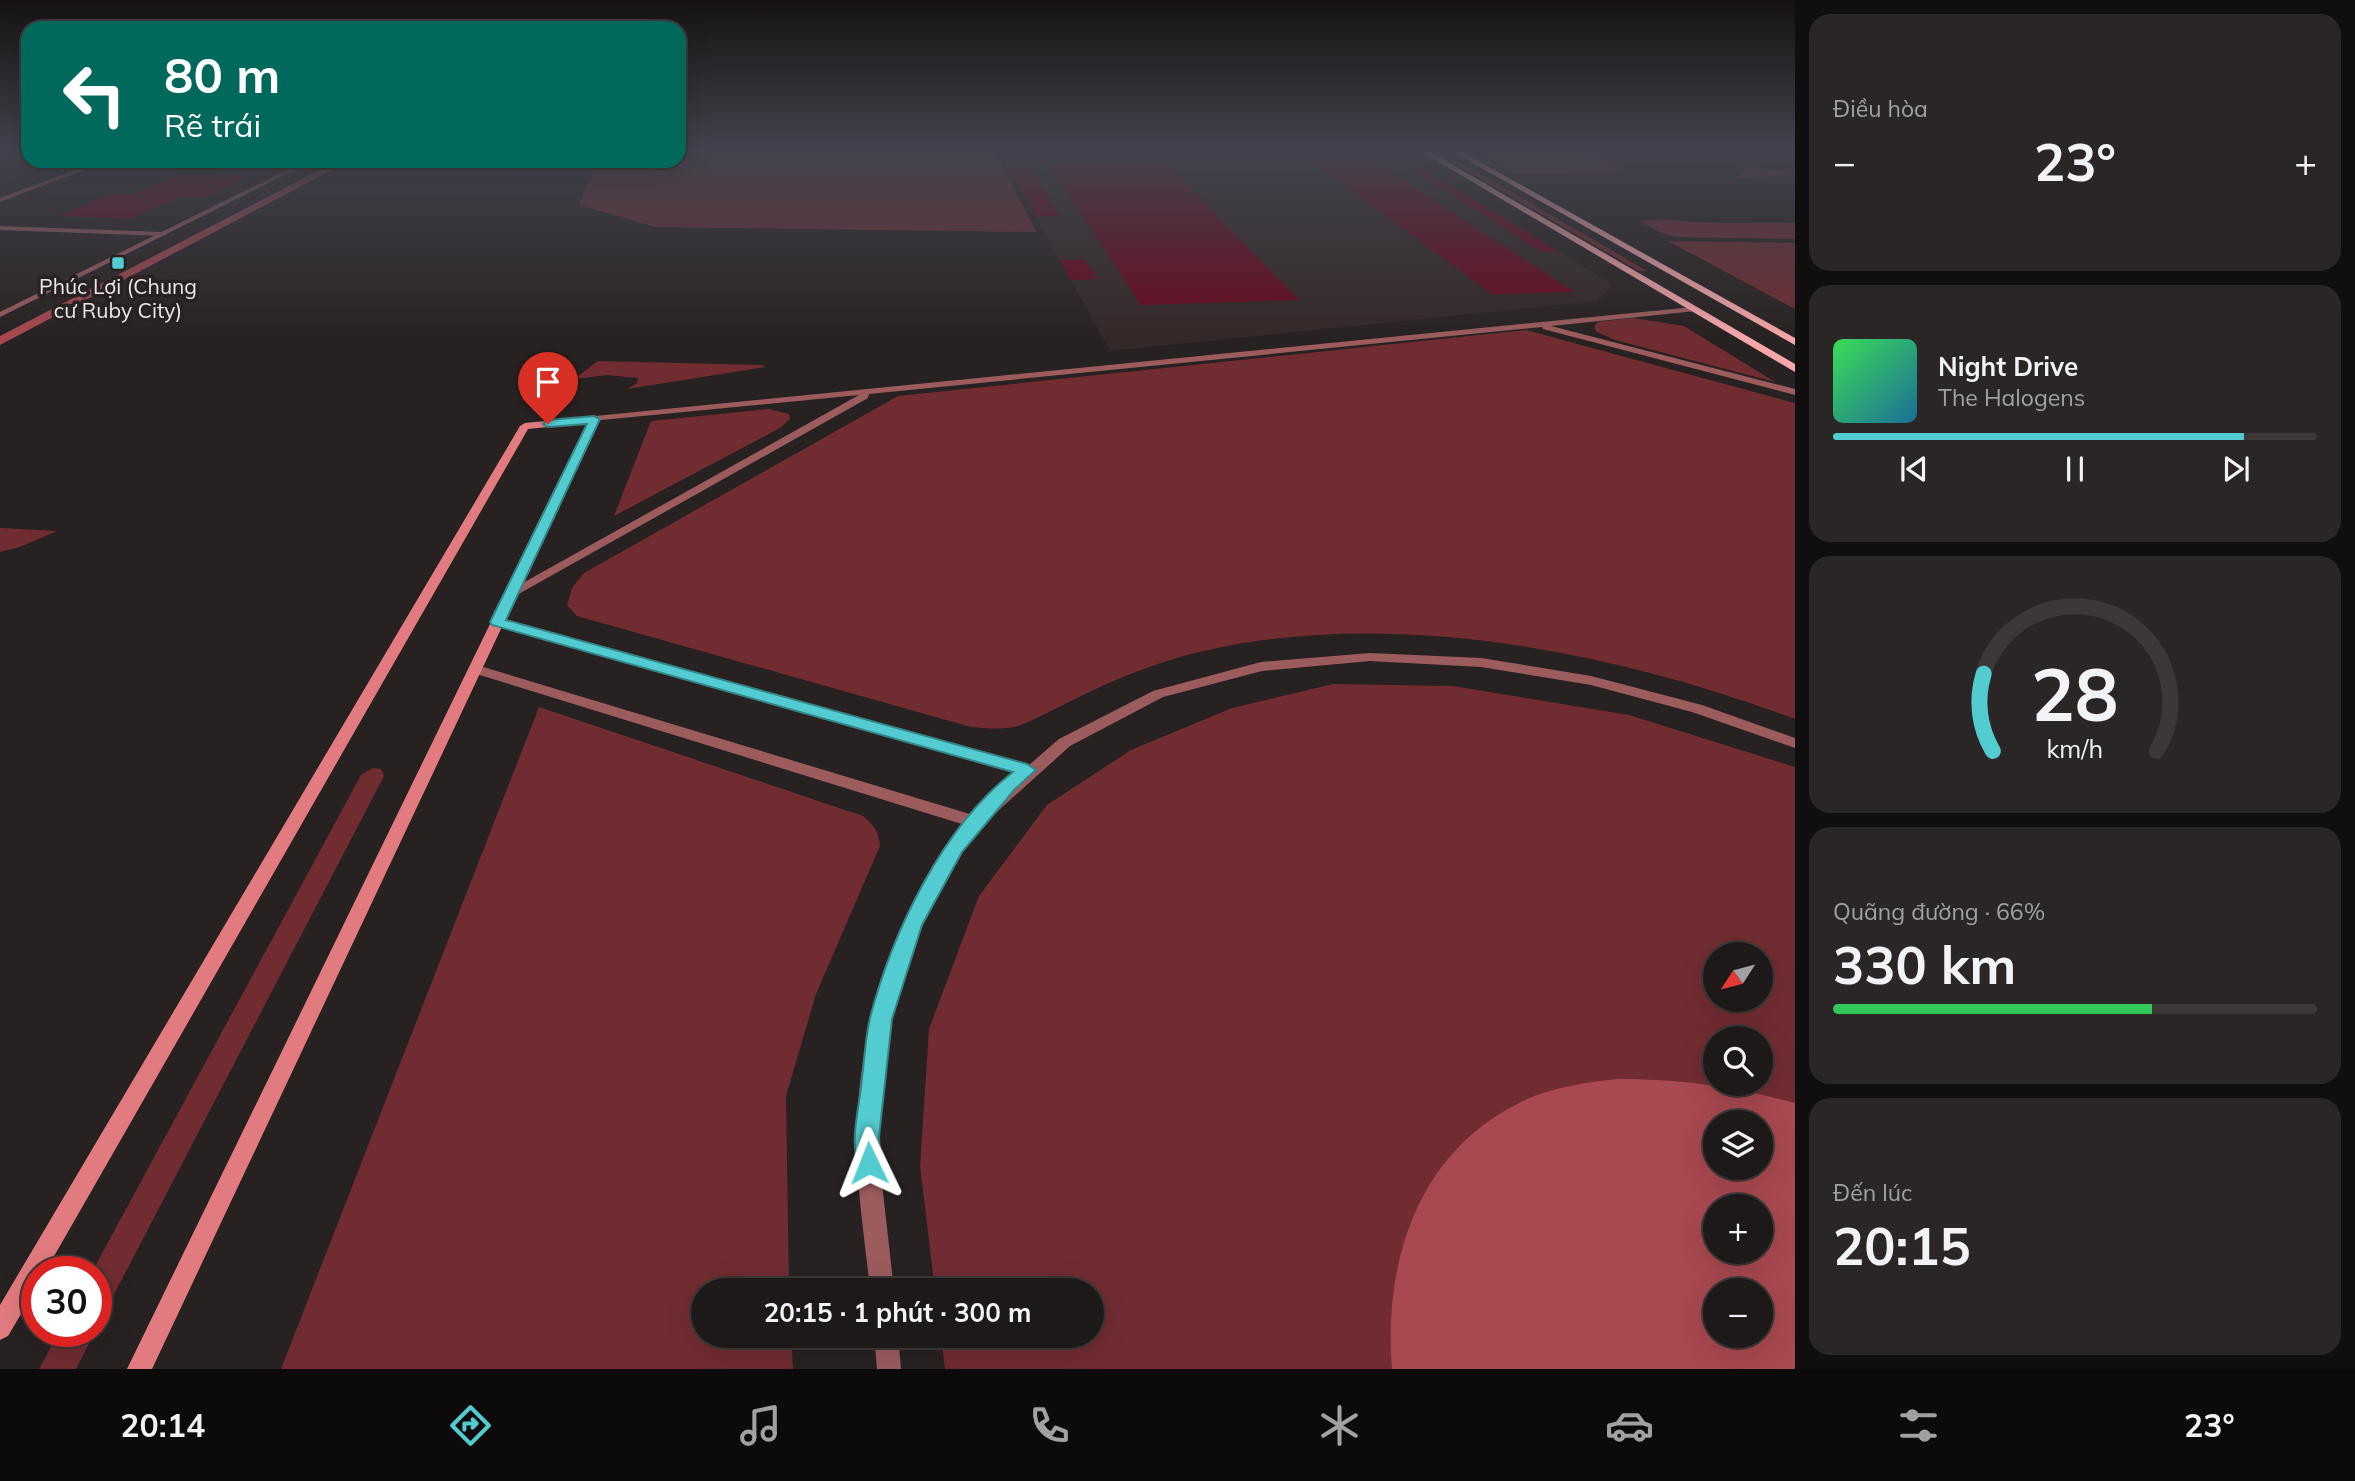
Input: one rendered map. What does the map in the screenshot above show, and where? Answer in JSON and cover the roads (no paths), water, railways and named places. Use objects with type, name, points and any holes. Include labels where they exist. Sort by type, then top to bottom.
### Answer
[{"type":"main road","points":[[1528,212],[1795,369]]},
{"type":"main road","points":[[1563,212],[1795,342]]},
{"type":"main road","points":[[1693,309],[1732,307]]},
{"type":"main road","points":[[139,1369],[594,419]]},
{"type":"main road","points":[[0,1328],[525,426],[594,419]]},
{"type":"street","points":[[0,316],[208,212]]},
{"type":"street","points":[[0,229],[163,234]]},
{"type":"street","points":[[594,419],[1693,309]]},
{"type":"street","points":[[1534,324],[1795,392]]},
{"type":"street","points":[[511,593],[872,392]]},
{"type":"street","points":[[497,622],[1027,770]]},
{"type":"street","points":[[881,1278],[867,1137],[881,1019],[912,924],[955,847],[976,822],[1009,785],[1070,737],[1137,701],[1210,676],[1289,662],[1372,656],[1461,660],[1555,673],[1655,696],[1795,743]]},
{"type":"street","points":[[475,669],[976,822]]},
{"type":"street","points":[[887,1348],[889,1369]]},
{"type":"place","name":"Phúc Lợi (Chung cư Ruby City)","points":[[118,263]]}]
